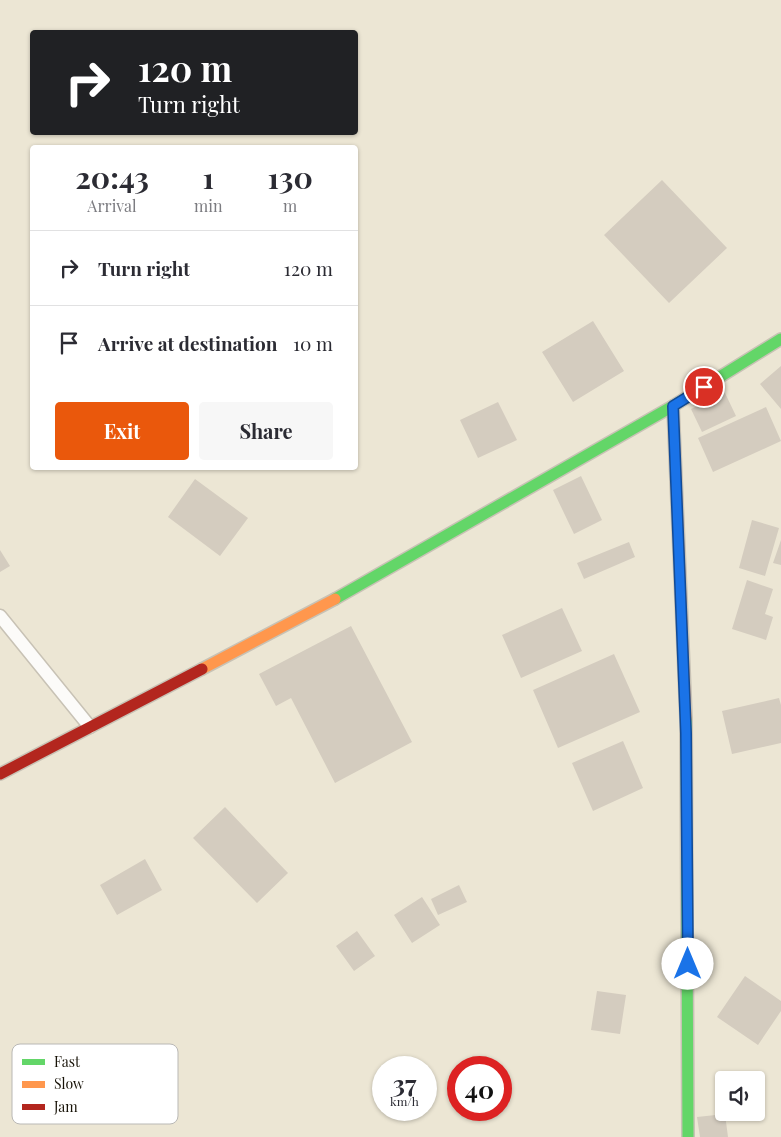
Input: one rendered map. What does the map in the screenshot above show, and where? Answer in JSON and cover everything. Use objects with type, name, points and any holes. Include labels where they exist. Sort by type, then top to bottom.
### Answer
[{"type":"street","points":[[0,774],[360,586],[673,406],[781,339]]},
{"type":"street","points":[[673,406],[686,733],[688,1137]]},
{"type":"lane","points":[[0,616],[90,727]]},
{"type":"building","points":[[662,180],[727,248],[669,303],[604,235]]},
{"type":"building","points":[[593,321],[624,371],[573,402],[542,352]]},
{"type":"building","points":[[781,366],[781,409],[760,384]]},
{"type":"building","points":[[725,393],[736,416],[702,432],[691,409]]},
{"type":"building","points":[[498,402],[517,440],[478,458],[460,420]]},
{"type":"building","points":[[766,407],[781,441],[713,472],[698,438]]},
{"type":"building","points":[[581,476],[602,520],[574,534],[553,490]]},
{"type":"building","points":[[195,479],[248,518],[220,556],[168,517]]},
{"type":"building","points":[[752,520],[779,528],[765,576],[739,568]]},
{"type":"building","points":[[781,540],[781,565],[773,563]]},
{"type":"building","points":[[629,542],[635,557],[584,579],[577,563]]},
{"type":"building","points":[[0,550],[10,566],[0,572]]},
{"type":"building","points":[[747,580],[773,589],[765,614],[773,617],[766,640],[732,629]]},
{"type":"building","points":[[562,608],[582,651],[521,678],[502,635]]},
{"type":"building","points":[[351,626],[412,742],[335,783],[291,698],[276,706],[259,674]]},
{"type":"building","points":[[614,654],[640,712],[558,748],[533,690]]},
{"type":"building","points":[[779,698],[781,705],[781,743],[732,754],[722,711]]},
{"type":"building","points":[[623,741],[643,788],[593,811],[572,763]]},
{"type":"building","points":[[225,807],[288,873],[257,903],[193,838]]},
{"type":"building","points":[[145,859],[162,890],[117,915],[100,885]]},
{"type":"building","points":[[459,885],[467,902],[438,915],[431,899]]},
{"type":"building","points":[[422,897],[440,925],[412,943],[394,915]]},
{"type":"building","points":[[357,931],[375,956],[354,971],[336,946]]},
{"type":"building","points":[[745,976],[781,1001],[781,1011],[758,1045],[717,1017]]},
{"type":"building","points":[[597,991],[626,995],[620,1034],[591,1030]]},
{"type":"building","points":[[715,1115],[715,1121],[726,1121],[728,1137],[700,1137],[697,1117]]},
{"type":"traffic: fast","points":[[335,599],[673,406],[781,339]]},
{"type":"traffic: fast","points":[[686,719],[688,1137]]},
{"type":"traffic: slow","points":[[673,406],[686,719]]},
{"type":"traffic: slow","points":[[202,669],[335,599]]},
{"type":"traffic: jam","points":[[0,774],[202,669]]},
{"type":"route","points":[[688,964],[686,733],[673,406],[704,387]]}]
